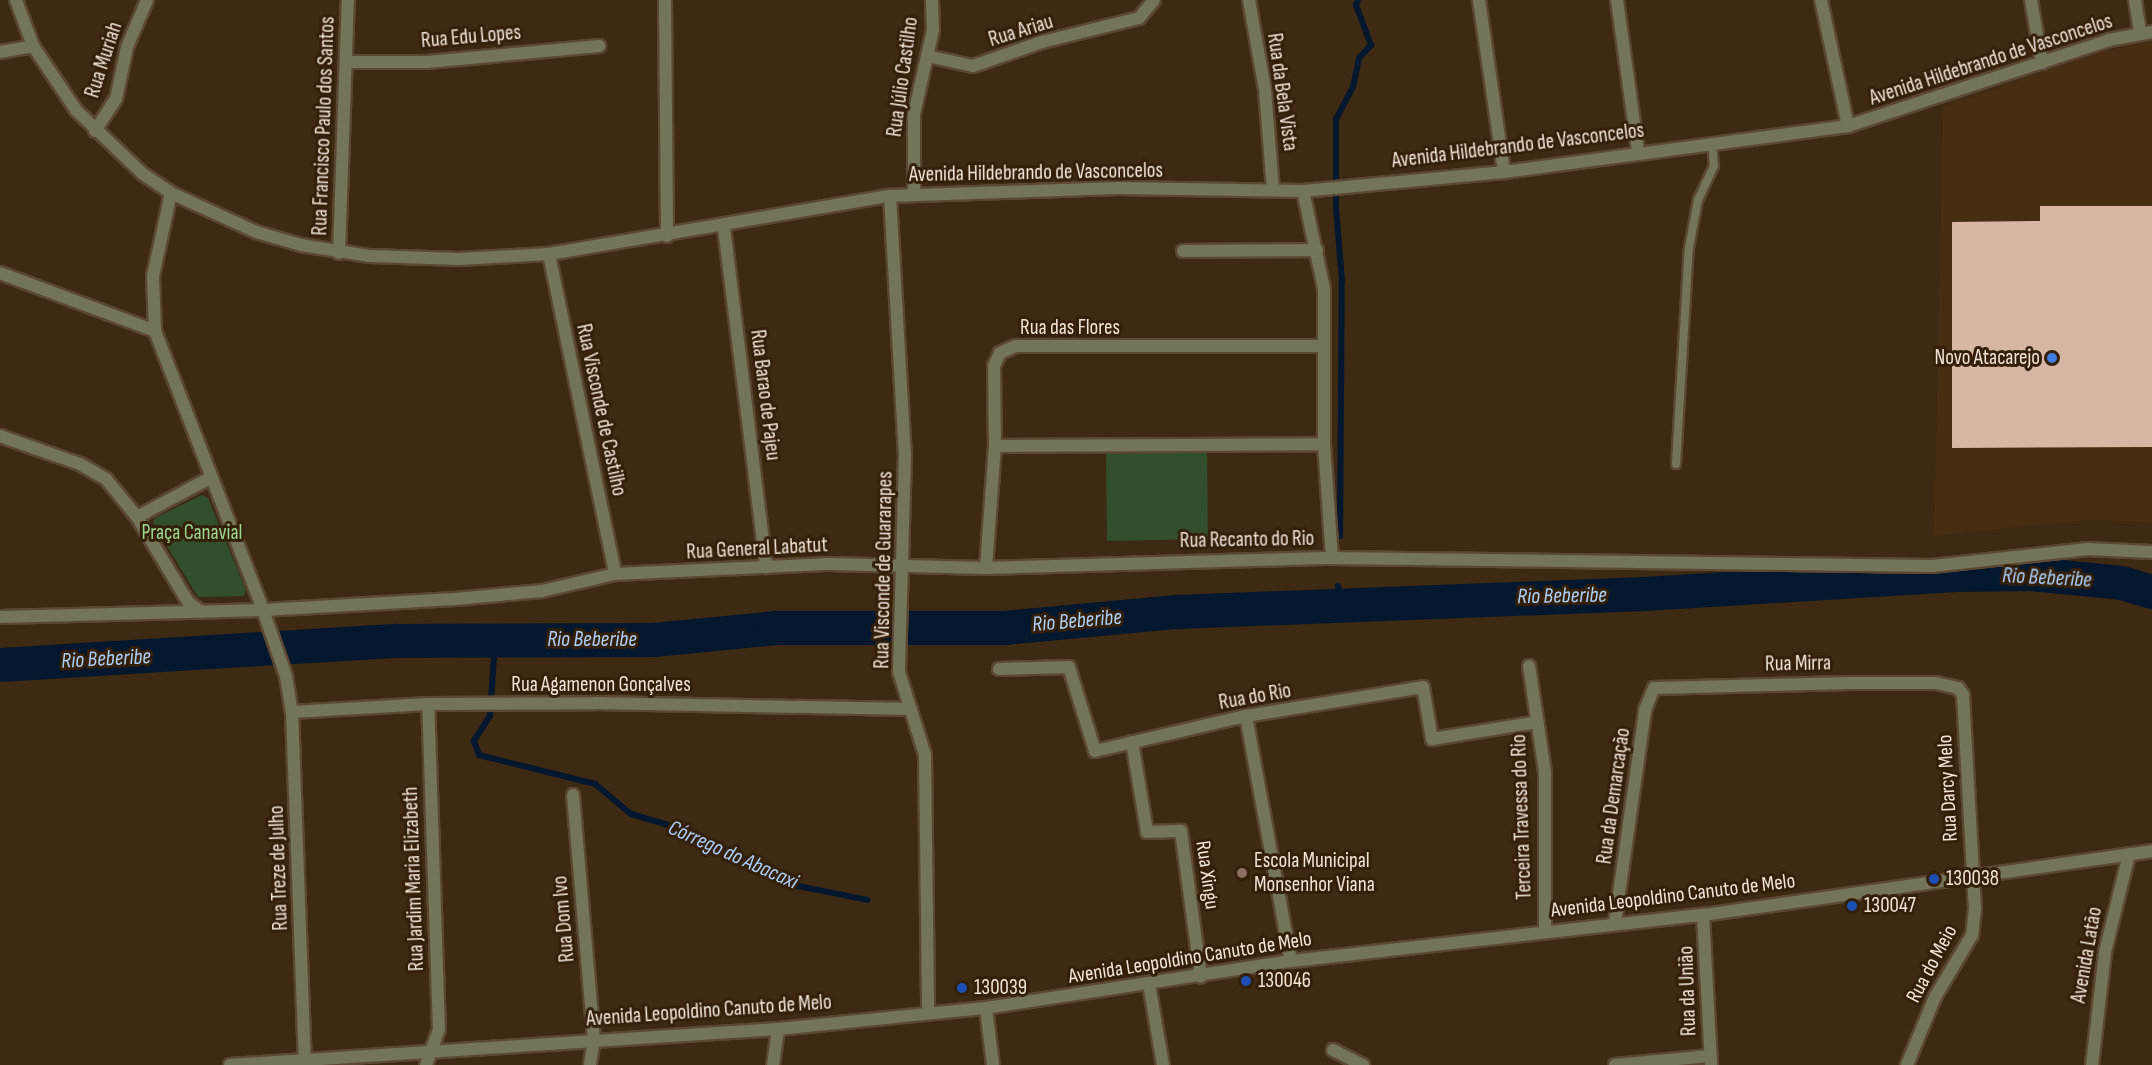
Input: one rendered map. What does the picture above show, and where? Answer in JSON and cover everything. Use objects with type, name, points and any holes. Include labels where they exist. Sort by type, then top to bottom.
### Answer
[{"type":"street","name":"Avenida Hildebrando de Vasconcelos","points":[[16,0],[33,46],[95,131],[171,193],[256,232],[339,253],[459,259],[549,254],[724,228],[890,196],[1118,188],[1303,191],[1504,172],[1638,151],[1848,126],[2146,32]]},
{"type":"street","name":"Rua Muriah","points":[[95,131],[116,99],[127,47],[147,0]]},
{"type":"street","name":"Rua Francisco Paulo dos Santos","points":[[339,253],[348,0]]},
{"type":"street","points":[[665,0],[667,236]]},
{"type":"street","name":"Rua Júlio Castilho","points":[[914,195],[914,114],[933,30],[932,0]]},
{"type":"street","name":"Rua Ariau","points":[[927,56],[973,66],[1042,42],[1139,18],[1154,0]]},
{"type":"street","name":"Rua da Bela Vista","points":[[1249,0],[1265,90],[1273,190]]},
{"type":"street","points":[[1479,0],[1504,172]]},
{"type":"street","points":[[1617,0],[1638,151]]},
{"type":"street","points":[[1821,0],[1848,126]]},
{"type":"street","points":[[2031,0],[2042,63]]},
{"type":"street","points":[[2135,0],[2146,32]]},
{"type":"street","points":[[0,52],[33,46]]},
{"type":"street","name":"Rua Edu Lopes","points":[[347,62],[427,62],[599,46]]},
{"type":"street","name":"Rua Recanto do Rio","points":[[901,566],[986,568],[1332,558],[1324,444],[1321,346],[1324,289],[1303,191]]},
{"type":"street","name":"Rua Treze de Julho","points":[[171,193],[153,276],[155,331],[263,610],[286,676],[292,712],[305,1059]]},
{"type":"street","name":"Rua Visconde de Guararapes","points":[[890,196],[905,454],[899,672],[922,737],[926,764],[928,1012]]},
{"type":"street","name":"Rua Barao de Pajeu","points":[[724,228],[766,567]]},
{"type":"street","points":[[1183,251],[1317,250]]},
{"type":"street","name":"Rua Visconde de Castilho","points":[[549,254],[615,574]]},
{"type":"street","points":[[0,273],[155,331]]},
{"type":"street","name":"Rua das Flores","points":[[986,568],[995,446],[994,366],[1008,348],[1321,346]]},
{"type":"street","points":[[0,436],[80,464],[106,479],[137,517],[188,602],[203,612]]},
{"type":"street","points":[[995,446],[1324,444]]},
{"type":"street","points":[[137,517],[210,478]]},
{"type":"street","points":[[1332,558],[1932,566],[2088,549],[2152,552]]},
{"type":"street","name":"Rua General Labatut","points":[[0,617],[263,610],[542,591],[615,574],[766,567],[901,566]]},
{"type":"street","name":"Terceira Travessa do Rio","points":[[1529,666],[1545,772],[1545,930]]},
{"type":"street","name":"Rua do Rio","points":[[999,669],[1069,667],[1095,751],[1246,716],[1389,697],[1423,687],[1432,739],[1538,722]]},
{"type":"street","name":"Rua Mirra","points":[[1646,710],[1651,692],[1664,684],[1936,683],[1958,688],[1963,695]]},
{"type":"street","name":"Rua Darcy Melo","points":[[1963,695],[1972,878]]},
{"type":"street","name":"Rua Agamenon Gonçalves","points":[[292,712],[428,704],[504,703],[911,709]]},
{"type":"street","name":"Rua Jardim Maria Elizabeth","points":[[426,1065],[429,1050],[439,1030],[428,704]]},
{"type":"street","name":"Rua da Demarcação","points":[[1615,922],[1646,710]]},
{"type":"street","points":[[1246,716],[1291,961]]},
{"type":"street","name":"Rua Xingu","points":[[1132,742],[1147,832],[1181,831],[1201,977]]},
{"type":"street","name":"Rua Dom Ivo","points":[[573,795],[594,1039],[590,1065]]},
{"type":"street","name":"Avenida Leopoldino Canuto de Melo","points":[[230,1065],[594,1039],[778,1029],[928,1012],[986,1008],[1201,977],[1291,961],[1615,922],[1703,915],[2152,851]]},
{"type":"street","name":"Avenida Latão","points":[[2092,1065],[2105,952],[2129,854]]},
{"type":"street","name":"Rua do Meio","points":[[1907,1065],[1935,997],[1972,935],[1972,878]]},
{"type":"street","name":"Rua da União","points":[[1703,915],[1710,1060]]},
{"type":"street","points":[[1149,984],[1163,1065]]},
{"type":"street","points":[[986,1008],[993,1065]]},
{"type":"street","points":[[773,1065],[778,1029]]},
{"type":"street","points":[[1333,1050],[1363,1065]]},
{"type":"street","points":[[1616,1065],[1710,1060]]},
{"type":"lane","points":[[1676,464],[1689,248],[1698,200],[1714,166],[1712,142]]},
{"type":"shaded area","points":[[2152,41],[2152,522],[2087,520],[1934,536],[1943,106],[2104,51]]},
{"type":"green space","points":[[1207,451],[1208,539],[1107,541],[1106,452]]},
{"type":"green space","name":"Praça Canavial","points":[[202,495],[208,498],[246,590],[244,596],[198,597],[153,523],[155,518]]},
{"type":"building","name":"Novo Atacarejo","points":[[2040,206],[2152,206],[2152,447],[1952,448],[1952,222],[2040,221]]},
{"type":"waterway","points":[[1340,536],[1342,281],[1336,208],[1336,119],[1353,87],[1359,58],[1371,45],[1356,5],[1358,0]]},
{"type":"waterway","name":"Rio Beberibe","points":[[0,665],[397,641],[654,640],[776,628],[1004,628],[1177,612],[1645,594],[1955,575],[2031,574],[2122,583],[2152,592]]},
{"type":"waterway","points":[[1338,586],[1342,606]]},
{"type":"waterway","name":"Córrego do Abacaxi","points":[[495,642],[490,716],[474,741],[479,755],[595,784],[631,814],[692,832],[793,885],[868,900]]},
{"type":"place","name":"Novo Atacarejo","points":[[2052,358]]},
{"type":"place","name":"Escola Municipal Monsenhor Viana","points":[[1242,873]]},
{"type":"place","name":"130038","points":[[1934,879]]},
{"type":"place","name":"130047","points":[[1852,906]]},
{"type":"place","name":"130046","points":[[1246,981]]},
{"type":"place","name":"130039","points":[[962,988]]}]
